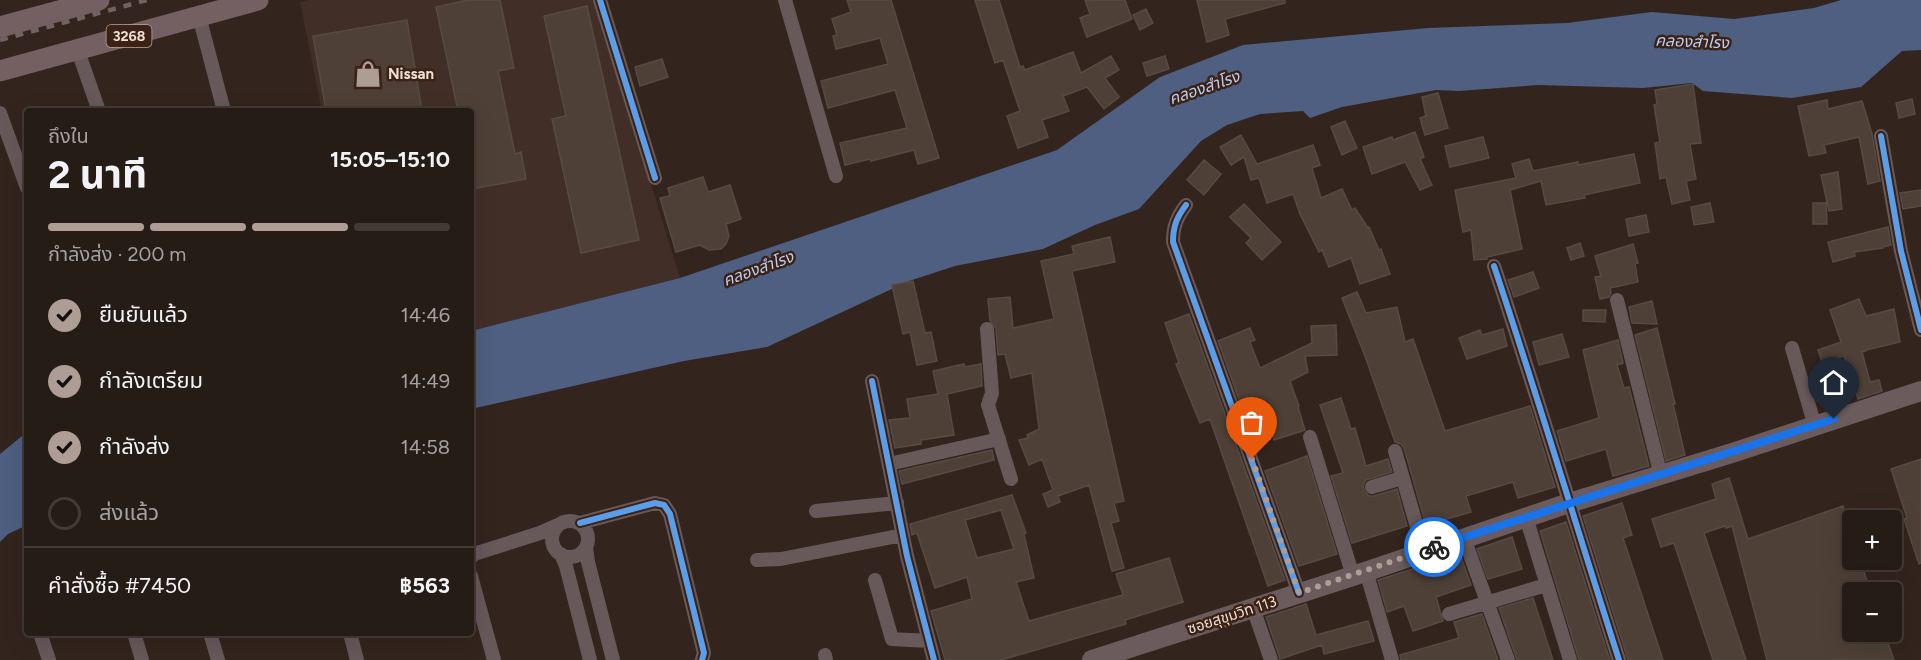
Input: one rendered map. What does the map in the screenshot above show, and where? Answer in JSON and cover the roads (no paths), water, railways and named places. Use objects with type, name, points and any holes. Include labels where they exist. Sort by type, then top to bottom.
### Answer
[{"type":"main road","points":[[0,27],[62,5],[99,0]]},
{"type":"main road","name":"3268","points":[[0,71],[258,0]]},
{"type":"main road","name":"ซอยสุขุมวิท 113","points":[[1092,660],[1569,503],[1661,476],[1921,391]]},
{"type":"street","points":[[600,0],[655,178]]},
{"type":"street","points":[[785,0],[836,176]]},
{"type":"street","points":[[200,16],[223,108]]},
{"type":"street","points":[[78,51],[98,108]]},
{"type":"street","points":[[0,113],[24,180]]},
{"type":"street","points":[[1881,136],[1901,252],[1921,330]]},
{"type":"street","points":[[1186,205],[1178,216],[1173,230],[1173,242],[1299,593]]},
{"type":"street","points":[[1494,266],[1619,660]]},
{"type":"street","points":[[1617,300],[1661,476]]},
{"type":"street","points":[[987,329],[993,393],[988,405],[1011,479]]},
{"type":"street","points":[[1792,348],[1815,426]]},
{"type":"street","points":[[872,381],[903,535],[934,660]]},
{"type":"street","points":[[1310,437],[1392,660]]},
{"type":"street","points":[[889,464],[999,439]]},
{"type":"street","points":[[1395,451],[1424,551]]},
{"type":"street","points":[[1372,487],[1402,478]]},
{"type":"street","points":[[474,554],[540,533],[569,521],[580,523],[655,503],[664,505],[670,514],[704,653],[702,660]]},
{"type":"street","points":[[816,511],[897,503]]},
{"type":"street","points":[[1526,517],[1570,660]]},
{"type":"street","points":[[580,523],[587,532],[588,562],[614,660]]},
{"type":"street","points":[[558,525],[554,530],[552,542],[554,548],[561,554],[576,556],[581,554],[586,547]]},
{"type":"street","points":[[757,560],[781,559],[903,535]]},
{"type":"street","points":[[1464,538],[1508,660]]},
{"type":"street","points":[[561,554],[590,660]]},
{"type":"street","points":[[875,580],[892,639],[929,641]]},
{"type":"street","points":[[1449,614],[1546,585]]},
{"type":"street","points":[[474,587],[494,660]]},
{"type":"street","points":[[1253,608],[1271,660]]},
{"type":"street","points":[[41,636],[49,660]]},
{"type":"street","points":[[135,636],[142,660]]},
{"type":"street","points":[[211,636],[218,660]]},
{"type":"street","points":[[351,636],[357,660]]},
{"type":"water","name":"คลองสำโรง","points":[[1841,0],[1921,0],[1921,50],[1902,51],[1861,87],[1792,98],[1703,91],[1692,83],[1643,88],[1538,85],[1459,91],[1436,90],[1342,107],[1310,118],[1303,111],[1260,114],[1227,125],[1201,141],[1139,209],[1095,225],[1043,249],[955,266],[909,281],[767,347],[684,361],[474,408],[474,330],[680,278],[1057,150],[1160,77],[1243,45],[1428,28],[1567,23],[1652,12],[1734,19],[1814,8]]},
{"type":"water","points":[[24,434],[24,526],[8,534],[0,542],[0,454]]},
{"type":"railway","points":[[0,40],[147,0]]},
{"type":"place","name":"Nissan","points":[[368,74]]}]
